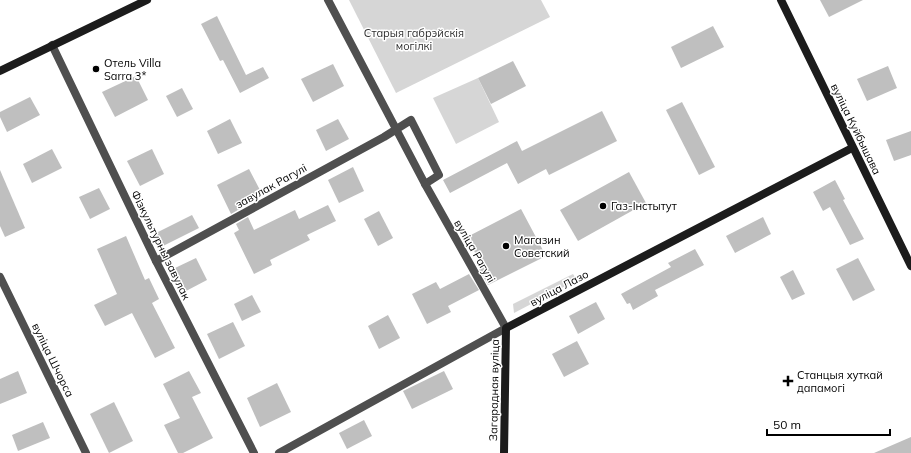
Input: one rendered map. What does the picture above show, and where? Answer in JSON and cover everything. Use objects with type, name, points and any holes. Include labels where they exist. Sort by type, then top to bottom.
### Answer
[{"type":"street","points":[[0,71],[147,0]]},
{"type":"street","name":"вуліца Рагулі","points":[[328,0],[425,184],[506,328]]},
{"type":"street","name":"вуліца Куйбышава","points":[[782,0],[852,148],[911,266]]},
{"type":"street","name":"Фізкультурны завулак","points":[[52,45],[156,261],[254,453]]},
{"type":"street","points":[[396,128],[411,120],[439,175],[425,184]]},
{"type":"street","name":"завулак Рагулі","points":[[156,261],[396,128]]},
{"type":"street","name":"вуліца Лазо","points":[[279,453],[506,328],[852,148]]},
{"type":"street","name":"вуліца Шчорса","points":[[0,277],[86,453]]},
{"type":"street","name":"Загарадная вуліца","points":[[504,453],[506,328]]},
{"type":"green space","name":"Старыя габрэйскія могілкі","points":[[349,0],[541,0],[550,17],[396,93]]},
{"type":"green space","points":[[478,78],[499,122],[456,144],[433,98]]},
{"type":"green space","points":[[573,274],[577,280],[514,313],[513,304]]},
{"type":"building","points":[[820,0],[863,0],[829,17]]},
{"type":"building","points":[[217,16],[246,75],[263,67],[269,78],[240,93],[223,60],[220,61],[201,24]]},
{"type":"building","points":[[713,26],[724,47],[681,68],[671,47]]},
{"type":"building","points":[[513,61],[526,86],[491,104],[478,78]]},
{"type":"building","points":[[333,64],[344,86],[313,102],[301,79]]},
{"type":"building","points":[[888,66],[897,88],[867,101],[857,79]]},
{"type":"building","points":[[136,76],[148,100],[115,117],[102,92]]},
{"type":"building","points":[[182,88],[193,109],[177,117],[166,96]]},
{"type":"building","points":[[30,97],[40,115],[7,132],[0,117],[0,112]]},
{"type":"building","points":[[682,102],[715,167],[699,175],[666,110]]},
{"type":"building","points":[[602,111],[617,141],[549,175],[546,169],[518,184],[507,163],[450,193],[443,180],[517,141],[522,151]]},
{"type":"building","points":[[230,119],[242,143],[218,154],[207,131]]},
{"type":"building","points":[[338,119],[349,139],[326,151],[316,130]]},
{"type":"building","points":[[911,131],[911,155],[894,161],[886,140]]},
{"type":"building","points":[[52,149],[62,168],[32,183],[23,164]]},
{"type":"building","points":[[152,149],[164,174],[140,186],[127,161]]},
{"type":"building","points":[[353,167],[364,191],[339,203],[328,180]]},
{"type":"building","points":[[249,169],[262,194],[241,204],[243,207],[231,214],[217,185]]},
{"type":"building","points":[[0,170],[25,228],[5,237],[0,226]]},
{"type":"building","name":"Газ-Інстытут","points":[[629,172],[646,203],[578,241],[560,210]]},
{"type":"building","points":[[835,180],[845,199],[843,200],[864,239],[850,245],[830,207],[823,211],[813,192]]},
{"type":"building","points":[[99,188],[110,209],[90,219],[79,197]]},
{"type":"building","points":[[328,205],[336,221],[307,235],[310,240],[270,260],[272,265],[254,274],[234,233],[239,230],[236,224],[248,217],[254,230],[295,210],[299,219]]},
{"type":"building","name":"Магазин Советский","points":[[521,209],[546,256],[488,285],[479,269],[483,268],[467,237]]},
{"type":"building","points":[[379,211],[393,238],[378,246],[364,219]]},
{"type":"building","points":[[192,215],[199,228],[161,247],[154,234]]},
{"type":"building","points":[[763,217],[771,234],[735,253],[726,236]]},
{"type":"building","points":[[126,236],[145,280],[149,278],[159,299],[152,303],[175,348],[155,358],[132,313],[105,326],[94,305],[117,294],[97,249]]},
{"type":"building","points":[[695,249],[704,265],[655,290],[658,296],[633,310],[630,303],[627,304],[621,294],[671,267],[668,263]]},
{"type":"building","points":[[196,258],[207,280],[186,291],[175,268]]},
{"type":"building","points":[[858,258],[875,290],[853,301],[836,269]]},
{"type":"building","points":[[793,270],[805,294],[792,300],[780,277]]},
{"type":"building","points":[[469,274],[479,290],[448,306],[451,312],[427,324],[412,294],[436,282],[440,289]]},
{"type":"building","points":[[252,295],[261,312],[242,321],[234,304]]},
{"type":"building","points":[[596,302],[605,319],[578,334],[569,316]]},
{"type":"building","points":[[388,315],[400,338],[379,349],[368,326]]},
{"type":"building","points":[[233,322],[245,346],[219,359],[207,334]]},
{"type":"building","points":[[577,341],[589,364],[564,377],[552,354]]},
{"type":"building","points":[[18,371],[27,393],[0,404],[0,379]]},
{"type":"building","points":[[189,371],[201,393],[192,397],[213,438],[183,453],[178,453],[164,425],[180,418],[163,384]]},
{"type":"building","points":[[444,371],[453,389],[412,409],[403,391]]},
{"type":"building","points":[[277,383],[291,412],[260,427],[247,398]]},
{"type":"building","points":[[114,402],[133,441],[109,453],[90,414]]},
{"type":"building","points":[[364,420],[372,436],[347,449],[339,433]]},
{"type":"building","points":[[43,422],[50,438],[18,451],[12,435]]},
{"type":"building","points":[[911,437],[911,453],[874,453]]},
{"type":"place","name":"Отель Villa Sarra 3*","points":[[96,69]]},
{"type":"place","name":"Газ-Інстытут","points":[[603,206]]},
{"type":"place","name":"Магазин Советский","points":[[506,246]]},
{"type":"place","name":"Станцыя хуткай дапамогі","points":[[788,381]]}]
